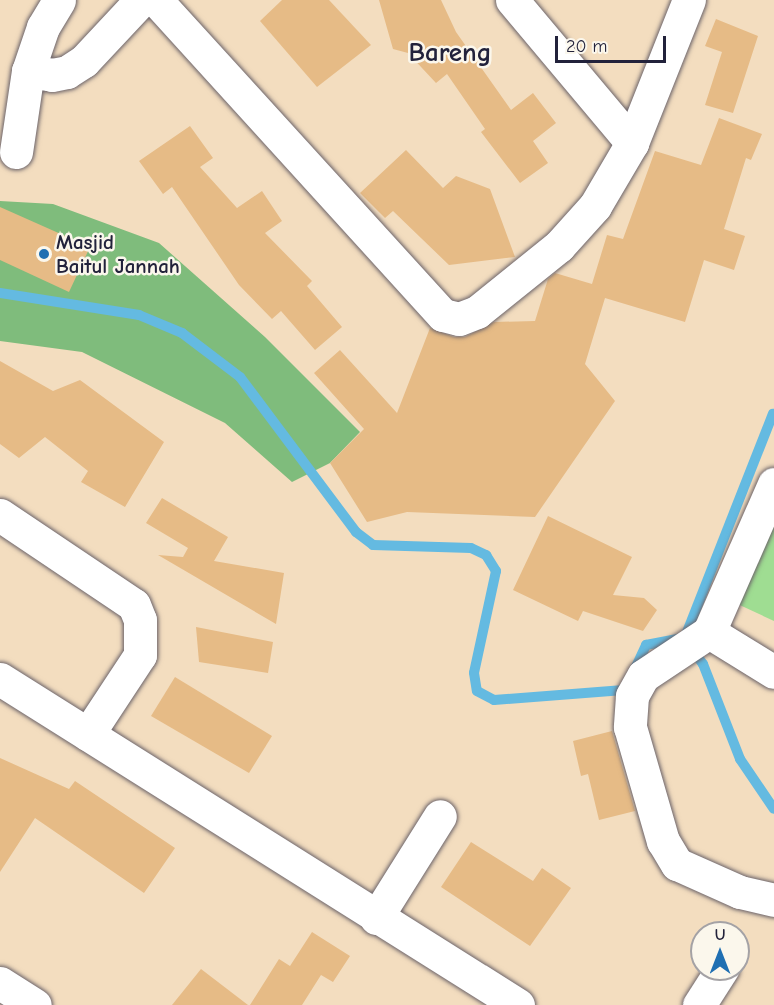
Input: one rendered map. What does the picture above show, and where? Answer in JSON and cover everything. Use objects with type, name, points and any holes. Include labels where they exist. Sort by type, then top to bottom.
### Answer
[{"type":"street","points":[[16,152],[28,71],[43,27],[59,0]]},
{"type":"street","points":[[28,71],[52,75],[68,72],[84,61],[141,0]]},
{"type":"street","points":[[156,0],[442,315],[459,319],[477,312],[559,246],[595,206],[632,143],[689,0]]},
{"type":"street","points":[[512,0],[632,143]]},
{"type":"street","points":[[774,484],[710,632],[643,676],[632,696],[630,728],[663,841],[677,864],[740,892],[774,900]]},
{"type":"street","points":[[0,515],[134,605],[137,612],[140,655],[88,734]]},
{"type":"street","points":[[710,632],[774,672]]},
{"type":"street","points":[[0,679],[376,918],[518,1005]]},
{"type":"street","points":[[376,918],[440,816]]},
{"type":"street","points":[[699,1005],[714,981]]},
{"type":"street","points":[[0,983],[35,1005]]},
{"type":"green space","points":[[0,201],[53,204],[159,243],[265,337],[360,432],[330,463],[292,482],[225,423],[82,352],[0,341]]},
{"type":"green space","points":[[774,503],[774,621],[731,601]]},
{"type":"building","points":[[282,0],[329,0],[371,45],[317,87],[260,21]]},
{"type":"building","points":[[379,0],[441,0],[456,32],[511,110],[533,93],[556,123],[533,141],[548,163],[520,183],[481,132],[485,129],[447,74],[436,83],[408,53],[393,49]]},
{"type":"building","points":[[716,19],[758,36],[733,113],[705,105],[722,52],[705,46]]},
{"type":"building","points":[[719,118],[762,134],[751,160],[746,158],[724,229],[745,236],[734,270],[704,260],[685,322],[605,298],[585,364],[615,401],[535,517],[407,512],[367,522],[330,463],[364,429],[314,373],[340,350],[397,413],[430,328],[454,337],[465,337],[494,322],[535,321],[548,279],[555,273],[592,284],[607,235],[623,239],[655,151],[701,165]]},
{"type":"building","points":[[190,126],[213,158],[200,167],[237,208],[262,191],[282,221],[265,233],[312,281],[307,286],[342,327],[315,350],[281,311],[272,319],[239,285],[172,187],[163,194],[139,161]]},
{"type":"building","points":[[406,150],[443,188],[456,176],[490,189],[515,257],[449,265],[393,211],[385,218],[360,193]]},
{"type":"building","name":"Masjid Baitul Jannah","points":[[0,207],[90,247],[69,292],[0,260]]},
{"type":"building","points":[[0,361],[53,391],[80,380],[164,442],[125,507],[81,482],[88,471],[45,437],[19,458],[0,444]]},
{"type":"building","points":[[162,498],[228,537],[214,561],[284,573],[276,624],[158,555],[183,557],[188,548],[146,523]]},
{"type":"building","points":[[548,516],[632,557],[613,595],[644,598],[657,610],[643,631],[583,611],[578,621],[513,590]]},
{"type":"building","points":[[196,627],[273,642],[268,673],[199,662]]},
{"type":"building","points":[[175,677],[272,736],[249,773],[151,716]]},
{"type":"building","points":[[612,731],[635,811],[599,820],[588,774],[581,776],[573,741]]},
{"type":"building","points":[[0,758],[69,789],[75,781],[175,848],[144,893],[35,818],[0,872]]},
{"type":"building","points":[[471,842],[533,881],[542,868],[571,888],[530,946],[441,887]]},
{"type":"building","points":[[312,932],[350,956],[333,982],[321,975],[302,1005],[250,1005],[279,959],[290,966]]},
{"type":"building","points":[[201,969],[248,1005],[172,1005]]},
{"type":"waterway","points":[[0,293],[139,315],[182,333],[240,377],[356,532],[373,545],[471,548],[486,555],[496,571],[474,673],[477,691],[494,700],[624,690],[627,685]]},
{"type":"waterway","points":[[685,637],[773,414]]},
{"type":"waterway","points":[[634,671],[646,645],[681,638]]},
{"type":"waterway","points":[[692,649],[703,664],[740,759],[774,809]]},
{"type":"place","name":"Masjid Baitul Jannah","points":[[44,254]]},
{"type":"district","name":"Bareng","points":[[450,53]]}]
